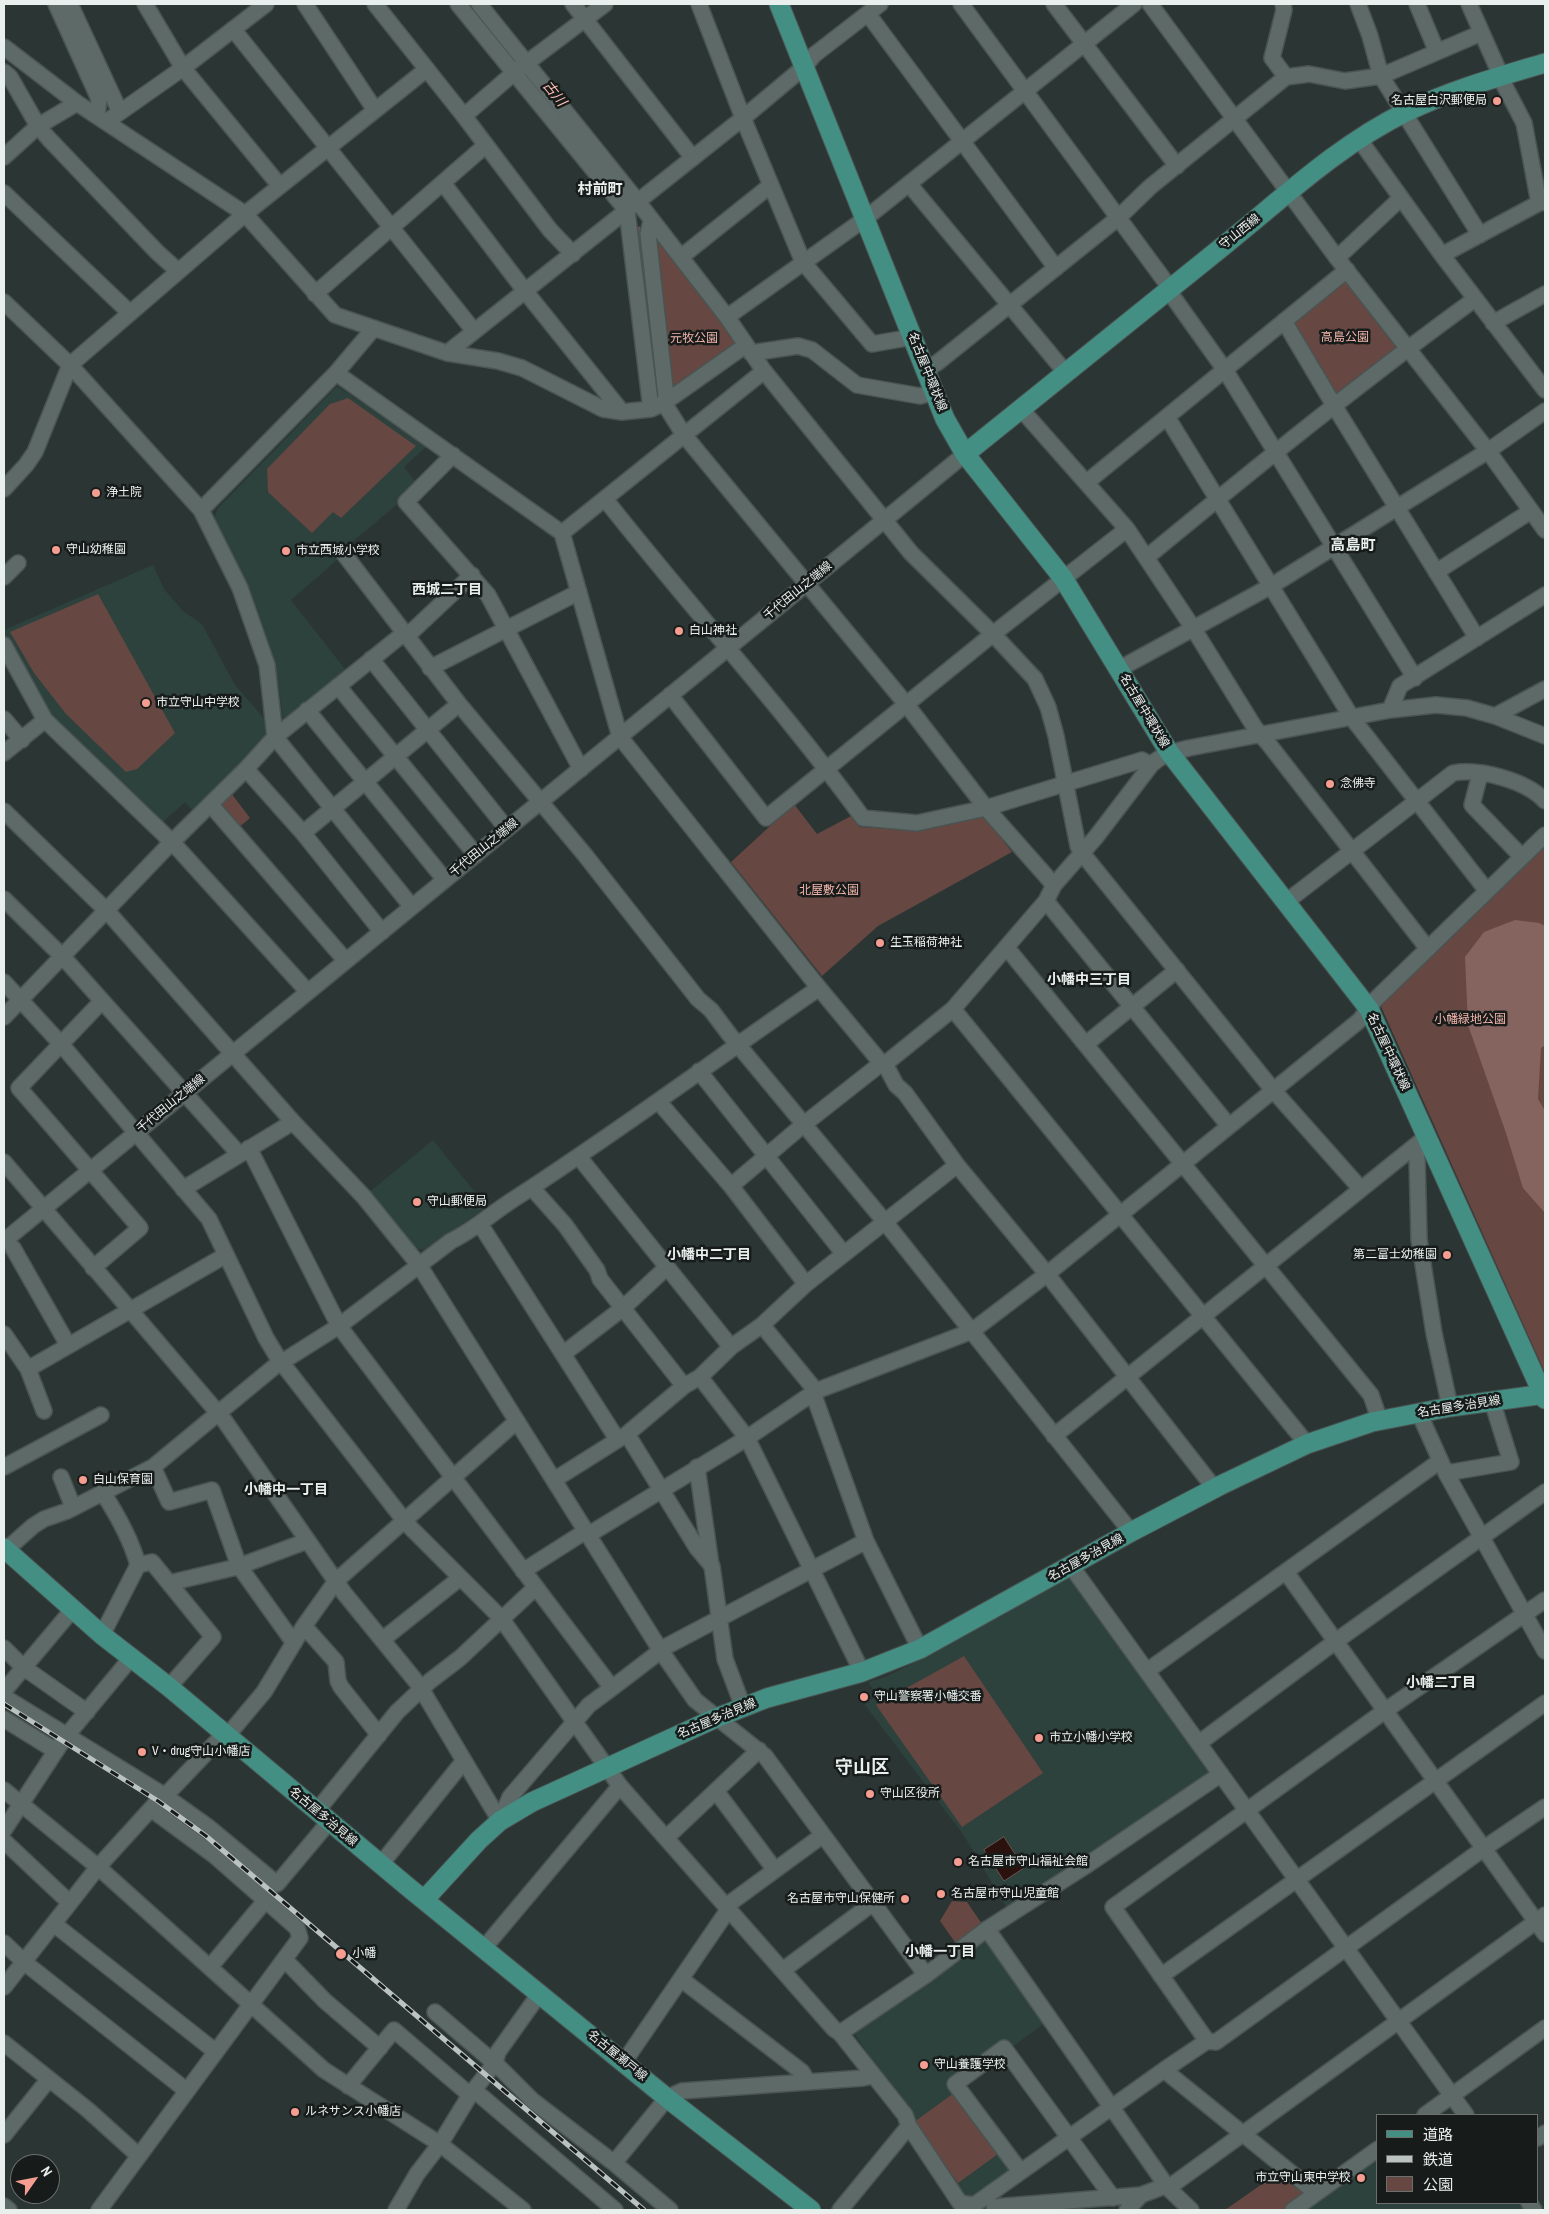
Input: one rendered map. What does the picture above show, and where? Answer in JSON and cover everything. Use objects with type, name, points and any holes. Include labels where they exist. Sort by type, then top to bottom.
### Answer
[{"type":"main road","name":"名古屋中環状線","points":[[779,4],[945,419],[965,454],[1064,578],[1169,752],[1369,1009],[1421,1141],[1544,1396]]},
{"type":"main road","name":"守山西線","points":[[965,454],[1290,192],[1359,139],[1405,112],[1459,89],[1545,64]]},
{"type":"main road","name":"名古屋多治見線","points":[[5,1549],[102,1635],[169,1687],[381,1864],[423,1902],[479,1840],[500,1821],[532,1802],[716,1718],[767,1698],[862,1672],[920,1650],[1131,1532],[1215,1488],[1307,1444],[1380,1421],[1419,1413],[1492,1401],[1544,1396]]},
{"type":"main road","name":"名古屋瀬戸線","points":[[423,1902],[484,1948],[668,2098],[812,2210]]},
{"type":"street","points":[[56,4],[99,99],[101,119]]},
{"type":"street","points":[[70,4],[120,112]]},
{"type":"street","points":[[145,4],[183,68],[280,186]]},
{"type":"street","points":[[305,4],[375,110]]},
{"type":"street","points":[[375,4],[464,116],[550,230],[573,254]]},
{"type":"street","points":[[458,4],[520,67],[633,206],[652,221],[727,317],[764,371],[911,553],[993,634],[1035,679],[1048,707],[1056,736],[1078,846],[1082,853],[1273,1090],[1361,1189]]},
{"type":"street","points":[[479,4],[520,67]]},
{"type":"street","points":[[573,4],[693,158]]},
{"type":"street","points":[[464,116],[520,67],[605,4]]},
{"type":"street","points":[[699,4],[743,118],[803,262],[872,344],[913,337]]},
{"type":"street","points":[[447,353],[743,118],[804,67],[814,55],[880,4]]},
{"type":"street","points":[[961,4],[1170,289],[1225,370],[1415,678]]},
{"type":"street","points":[[1054,4],[1086,43],[1177,166]]},
{"type":"street","points":[[727,317],[866,218],[1134,4]]},
{"type":"street","points":[[1150,4],[1342,264],[1488,451],[1545,530]]},
{"type":"street","points":[[1283,4],[1284,10],[1272,58],[1286,77]]},
{"type":"street","points":[[1358,4],[1370,36],[1381,76],[1480,234]]},
{"type":"street","points":[[1417,4],[1437,52]]},
{"type":"street","points":[[1442,255],[1542,202],[1524,123],[1501,77],[1469,4]]},
{"type":"street","points":[[101,119],[120,112],[183,68],[259,6]]},
{"type":"street","points":[[868,14],[1056,268]]},
{"type":"street","points":[[233,29],[474,331]]},
{"type":"street","points":[[926,369],[1118,218],[1177,166],[1286,77],[1309,74],[1345,81],[1381,76],[1481,33]]},
{"type":"street","points":[[4,46],[77,103],[245,214],[334,315],[447,353],[498,361],[522,368],[603,409],[622,412],[658,406],[749,349],[798,346],[812,350],[857,385],[920,396],[934,392]]},
{"type":"street","points":[[4,489],[35,452],[70,365],[245,214],[427,69]]},
{"type":"street","points":[[4,72],[10,77],[38,126],[157,252],[178,271]]},
{"type":"street","points":[[4,157],[38,126],[77,103]]},
{"type":"street","points":[[1359,139],[1442,255],[1545,390]]},
{"type":"street","points":[[315,294],[486,145]]},
{"type":"street","points":[[443,183],[525,291],[622,412]]},
{"type":"street","points":[[909,184],[1066,373]]},
{"type":"street","points":[[681,257],[771,185]]},
{"type":"street","points":[[4,193],[130,313]]},
{"type":"street","points":[[1086,482],[1284,321],[1342,264],[1401,198]]},
{"type":"street","points":[[633,206],[658,406],[906,704],[986,808],[1054,885]]},
{"type":"street","points":[[652,221],[648,234],[666,396],[658,406]]},
{"type":"street","points":[[1493,323],[1545,294]]},
{"type":"street","points":[[1147,557],[1275,452],[1407,349],[1475,299]]},
{"type":"street","points":[[4,302],[70,365],[201,510],[240,588],[267,665],[275,737],[412,907]]},
{"type":"street","points":[[1284,321],[1396,508],[1477,638]]},
{"type":"street","points":[[201,510],[336,373],[374,328]]},
{"type":"street","points":[[562,533],[764,371]]},
{"type":"street","points":[[336,373],[562,533],[599,670],[620,737],[819,988],[884,1063],[896,1085],[957,1165],[1047,1274],[1215,1488]]},
{"type":"street","points":[[1021,409],[1127,529],[1193,628],[1260,736],[1268,743],[1428,949]]},
{"type":"street","points":[[1119,669],[1271,586],[1488,451],[1545,411]]},
{"type":"street","points":[[1167,417],[1352,718],[1487,891]]},
{"type":"street","name":"千代田山之端線","points":[[8,1245],[43,1208],[965,454]]},
{"type":"street","points":[[453,455],[406,502],[488,595],[581,769]]},
{"type":"street","points":[[605,499],[664,574],[827,768],[863,818],[916,823],[986,808],[1142,760],[1151,765]]},
{"type":"street","points":[[1436,572],[1531,511]]},
{"type":"street","points":[[670,696],[766,818],[993,634],[1127,529]]},
{"type":"street","points":[[344,554],[404,636],[585,855],[698,999],[711,1010],[803,1125],[885,1222],[1131,1532]]},
{"type":"street","points":[[4,577],[18,563]]},
{"type":"street","points":[[4,1018],[275,737],[307,710],[404,636],[472,575]]},
{"type":"street","points":[[430,668],[579,592]]},
{"type":"street","points":[[1390,710],[1400,686],[1545,595]]},
{"type":"street","points":[[4,645],[45,720],[173,842],[308,992]]},
{"type":"street","points":[[371,660],[507,829]]},
{"type":"street","points":[[338,686],[476,855]]},
{"type":"street","points":[[1495,716],[1545,689]]},
{"type":"street","points":[[303,833],[332,807],[459,704]]},
{"type":"street","points":[[730,1186],[803,1125],[953,1008],[1046,901],[1054,885],[1159,757],[1169,752],[1390,710],[1436,704],[1467,708],[1495,716],[1545,736]]},
{"type":"street","points":[[307,710],[363,782],[445,880]]},
{"type":"street","points":[[4,718],[22,740]]},
{"type":"street","points":[[4,753],[45,720]]},
{"type":"street","points":[[246,769],[303,833],[382,932]]},
{"type":"street","points":[[1286,902],[1453,773],[1465,771],[1511,780],[1537,792],[1545,801]]},
{"type":"street","points":[[1480,774],[1472,805],[1522,857]]},
{"type":"street","points":[[211,805],[346,961]]},
{"type":"street","points":[[4,811],[107,911],[293,1122],[364,1197],[419,1264],[661,1651],[695,1700],[759,1750],[777,1771],[926,1975]]},
{"type":"street","points":[[523,1571],[747,1438],[814,1392],[972,1331],[1047,1274],[1360,1020],[1375,1000],[1545,835]]},
{"type":"street","points":[[4,899],[63,957],[184,1093],[244,1151],[339,1326],[612,1688]]},
{"type":"street","points":[[1046,901],[1229,1126]]},
{"type":"street","points":[[1007,948],[1371,1395],[1380,1421]]},
{"type":"street","points":[[1086,1044],[1177,970]]},
{"type":"street","points":[[4,982],[61,1044],[135,1134],[209,1219],[266,1338],[282,1362],[403,1520],[501,1618],[620,1786],[726,1908],[834,2029],[840,2033],[904,2115],[909,2126],[960,2203],[992,2205],[1113,2198],[1141,2195],[1167,2187],[1398,2020],[1542,1923],[1483,1849],[1386,1710],[1286,1572]]},
{"type":"street","points":[[5,1549],[33,1526],[153,1467],[282,1362],[339,1326],[419,1264],[579,1157],[819,988]]},
{"type":"street","points":[[93,1268],[140,1228],[19,1088],[102,1001]]},
{"type":"street","points":[[953,1008],[1307,1444]]},
{"type":"street","points":[[699,1071],[844,1254]]},
{"type":"street","points":[[658,1101],[730,1186],[806,1284]]},
{"type":"street","points":[[184,1189],[293,1122]]},
{"type":"street","points":[[1054,1436],[1421,1141]]},
{"type":"street","points":[[1421,1141],[1417,1156],[1419,1239],[1434,1333],[1450,1407]]},
{"type":"street","points":[[579,1157],[731,1346]]},
{"type":"street","points":[[4,1162],[218,1413],[336,1581],[421,1689],[500,1821]]},
{"type":"street","points":[[554,1480],[622,1437],[684,1386],[700,1377],[731,1346],[762,1324],[806,1284],[957,1165]]},
{"type":"street","points":[[532,1188],[565,1225],[597,1270],[600,1279],[684,1386]]},
{"type":"street","points":[[480,1224],[563,1354],[660,1491],[697,1548],[712,1566]]},
{"type":"street","points":[[8,1245],[68,1345]]},
{"type":"street","points":[[28,1369],[226,1254]]},
{"type":"street","points":[[563,1354],[622,1308],[667,1267]]},
{"type":"street","points":[[762,1324],[814,1392],[866,1541],[920,1650]]},
{"type":"street","points":[[4,1334],[28,1369],[44,1411]]},
{"type":"street","points":[[700,1377],[747,1438],[862,1672]]},
{"type":"street","points":[[1147,1671],[1286,1572],[1443,1467],[1512,1462],[1492,1401]]},
{"type":"street","points":[[1419,1413],[1443,1467],[1545,1651]]},
{"type":"street","points":[[4,1467],[101,1415]]},
{"type":"street","points":[[4,1987],[98,1867],[264,1692],[304,1626],[336,1581],[517,1421]]},
{"type":"street","points":[[153,1467],[169,1502],[212,1490],[239,1566],[294,1643]]},
{"type":"street","points":[[697,1467],[725,1659],[742,1708]]},
{"type":"street","points":[[61,1477],[73,1508]]},
{"type":"street","points":[[1199,1743],[1336,1641],[1545,1492]]},
{"type":"street","points":[[102,1635],[138,1565],[120,1519],[103,1493]]},
{"type":"street","points":[[170,1583],[239,1566],[307,1541]]},
{"type":"street","points":[[500,1821],[510,1797],[589,1705],[661,1651],[866,1541]]},
{"type":"street","points":[[138,1565],[152,1562],[213,1637],[169,1687]]},
{"type":"street","points":[[1071,1566],[1465,2114]]},
{"type":"street","points":[[382,1640],[460,1578]]},
{"type":"street","points":[[4,1697],[165,1796],[207,1826],[277,1884],[379,1735],[398,1712],[421,1689],[460,1658],[536,1587]]},
{"type":"street","points":[[1207,2041],[1113,1907],[1386,1710],[1545,1600]]},
{"type":"street","points":[[4,1691],[73,1609]]},
{"type":"street","points":[[304,1626],[336,1662],[340,1688],[379,1735]]},
{"type":"street","points":[[4,1648],[24,1667],[87,1712]]},
{"type":"street","points":[[4,1830],[67,1736],[131,1658]]},
{"type":"street","points":[[1161,1976],[1545,1702]]},
{"type":"street","points":[[4,1719],[56,1752]]},
{"type":"street","points":[[666,1838],[759,1750]]},
{"type":"street","points":[[381,1864],[464,1762]]},
{"type":"street","points":[[840,2033],[926,1975],[987,1929],[1084,1867],[1221,1774]]},
{"type":"street","points":[[484,1948],[620,1786]]},
{"type":"street","points":[[4,1790],[98,1867],[310,2059],[348,2086],[440,2144],[523,2210]]},
{"type":"street","points":[[716,1791],[775,1870]]},
{"type":"street","points":[[992,2205],[1020,2171],[1069,2135],[1207,2041],[1216,2042],[1483,1849],[1545,1807]]},
{"type":"street","points":[[99,2210],[300,1938],[297,1928],[215,1856],[151,1809]]},
{"type":"street","points":[[624,2062],[681,1979],[726,1908],[823,1835]]},
{"type":"street","points":[[4,1841],[70,1903]]},
{"type":"street","points":[[210,1967],[265,1901]]},
{"type":"street","points":[[783,1970],[873,1903]]},
{"type":"street","points":[[54,1924],[216,2052]]},
{"type":"street","points":[[987,1929],[1167,2187],[1191,2210]]},
{"type":"street","points":[[4,1943],[24,1962],[187,2090]]},
{"type":"street","points":[[285,1960],[325,2001],[380,2048]]},
{"type":"street","points":[[681,1979],[802,2072],[808,2082]]},
{"type":"street","points":[[396,2210],[417,2174],[440,2144],[472,2092],[495,2063],[498,2052],[540,1993]]},
{"type":"street","points":[[435,2012],[495,2063],[533,2102],[614,2163],[670,2210]]},
{"type":"street","points":[[1426,2114],[1545,2028]]},
{"type":"street","points":[[348,2086],[394,2030],[615,2210]]},
{"type":"street","points":[[4,2043],[88,2110],[139,2156]]},
{"type":"street","points":[[1020,2171],[955,2084],[1004,2048],[1113,2198]]},
{"type":"street","points":[[1164,2070],[1316,2193]]},
{"type":"street","points":[[614,2163],[668,2098],[682,2091],[873,2076]]},
{"type":"street","points":[[7,2125],[49,2079]]},
{"type":"street","points":[[840,2210],[909,2126]]},
{"type":"street","points":[[1293,2210],[1376,2150]]},
{"type":"street","points":[[1127,2210],[1141,2195]]},
{"type":"street","points":[[4,2206],[9,2210]]},
{"type":"shaded area","name":"市立西城小学校","points":[[337,386],[426,447],[404,467],[419,486],[352,542],[337,560],[291,600],[348,673],[284,725],[275,664],[214,518],[218,508]]},
{"type":"shaded area","name":"市立守山中学校","points":[[153,565],[164,589],[183,611],[202,624],[235,685],[271,726],[271,738],[197,815],[185,802],[160,825],[53,720],[4,638],[4,630]]},
{"type":"shaded area","points":[[433,1140],[487,1207],[424,1250],[415,1248],[368,1193]]},
{"type":"shaded area","name":"市立小幡小学校","points":[[1069,1577],[1077,1581],[1211,1771],[1208,1778],[1008,1910],[963,1834],[865,1705],[877,1695],[868,1682],[885,1677],[934,1653]]},
{"type":"shaded area","points":[[1004,1837],[1024,1868],[1004,1881],[984,1850]]},
{"type":"shaded area","name":"守山養護学校","points":[[984,1938],[1046,2022],[1011,2048],[1005,2040],[949,2083],[1013,2168],[1011,2172],[973,2199],[964,2198],[854,2033],[854,2027]]},
{"type":"shaded area","name":"市立守山東中学校","points":[[1376,2154],[1376,2204],[1525,2204],[1529,2210],[1299,2210]]},
{"type":"green space","name":"元牧公園","points":[[653,235],[658,236],[739,346],[670,395]]},
{"type":"green space","name":"高島公園","points":[[1344,278],[1398,344],[1398,351],[1339,395],[1334,393],[1293,325],[1293,320]]},
{"type":"green space","points":[[348,398],[416,446],[341,518],[333,512],[312,533],[268,492],[267,469],[330,404]]},
{"type":"green space","points":[[98,594],[175,733],[137,769],[126,772],[66,714],[34,673],[10,632]]},
{"type":"green space","points":[[231,793],[250,818],[238,828],[218,806]]},
{"type":"green space","name":"北屋敷公園","points":[[794,804],[817,834],[853,815],[860,827],[920,831],[984,817],[1012,852],[878,926],[822,976],[731,862]]},
{"type":"green space","name":"小幡緑地公園","points":[[1545,842],[1545,1373],[1379,1002]]},
{"type":"green space","points":[[1515,920],[1539,923],[1545,926],[1545,1045],[1541,1048],[1538,1099],[1545,1111],[1545,1213],[1523,1188],[1468,1025],[1465,957],[1484,932]]},
{"type":"green space","points":[[964,1656],[1043,1773],[962,1827],[876,1705]]},
{"type":"green space","points":[[952,1901],[967,1902],[984,1927],[957,1945],[940,1921]]},
{"type":"green space","points":[[954,2093],[998,2154],[958,2183],[914,2122]]},
{"type":"green space","points":[[1282,2170],[1307,2190],[1305,2195],[1284,2210],[1225,2210]]},
{"type":"waterway","name":"古川","points":[[639,228],[646,307]]},
{"type":"waterway","name":"古川","points":[[650,343],[658,391]]},
{"type":"railway","points":[[4,1704],[158,1801],[206,1836],[644,2210]]},
{"type":"place","name":"名古屋白沢郵便局","points":[[1497,101]]},
{"type":"place","name":"浄土院","points":[[96,493]]},
{"type":"place","name":"守山幼稚園","points":[[56,550]]},
{"type":"place","name":"市立西城小学校","points":[[286,551]]},
{"type":"place","name":"白山神社","points":[[679,631]]},
{"type":"place","name":"市立守山中学校","points":[[146,703]]},
{"type":"place","name":"念佛寺","points":[[1330,784]]},
{"type":"place","name":"生玉稲荷神社","points":[[880,943]]},
{"type":"place","name":"守山郵便局","points":[[417,1202]]},
{"type":"place","name":"第二富士幼稚園","points":[[1447,1255]]},
{"type":"place","name":"白山保育園","points":[[83,1480]]},
{"type":"place","name":"守山警察署小幡交番","points":[[864,1697]]},
{"type":"place","name":"市立小幡小学校","points":[[1039,1738]]},
{"type":"place","name":"V・drug守山小幡店","points":[[142,1752]]},
{"type":"place","name":"守山区役所","points":[[870,1794]]},
{"type":"place","name":"名古屋市守山福祉会館","points":[[958,1862]]},
{"type":"place","name":"名古屋市守山児童館","points":[[941,1894]]},
{"type":"place","name":"名古屋市守山保健所","points":[[905,1899]]},
{"type":"place","name":"小幡","points":[[341,1954]]},
{"type":"place","name":"守山養護学校","points":[[924,2065]]},
{"type":"place","name":"ルネサンス小幡店","points":[[295,2112]]},
{"type":"place","name":"市立守山東中学校","points":[[1361,2178]]},
{"type":"district","name":"村前町","points":[[600,190]]},
{"type":"district","name":"高島町","points":[[1353,546]]},
{"type":"district","name":"西城二丁目","points":[[447,590]]},
{"type":"district","name":"小幡中三丁目","points":[[1089,980]]},
{"type":"district","name":"小幡中二丁目","points":[[709,1255]]},
{"type":"district","name":"小幡中一丁目","points":[[286,1490]]},
{"type":"district","name":"小幡二丁目","points":[[1441,1683]]},
{"type":"district","name":"守山区","points":[[862,1768]]},
{"type":"district","name":"小幡一丁目","points":[[940,1952]]}]
